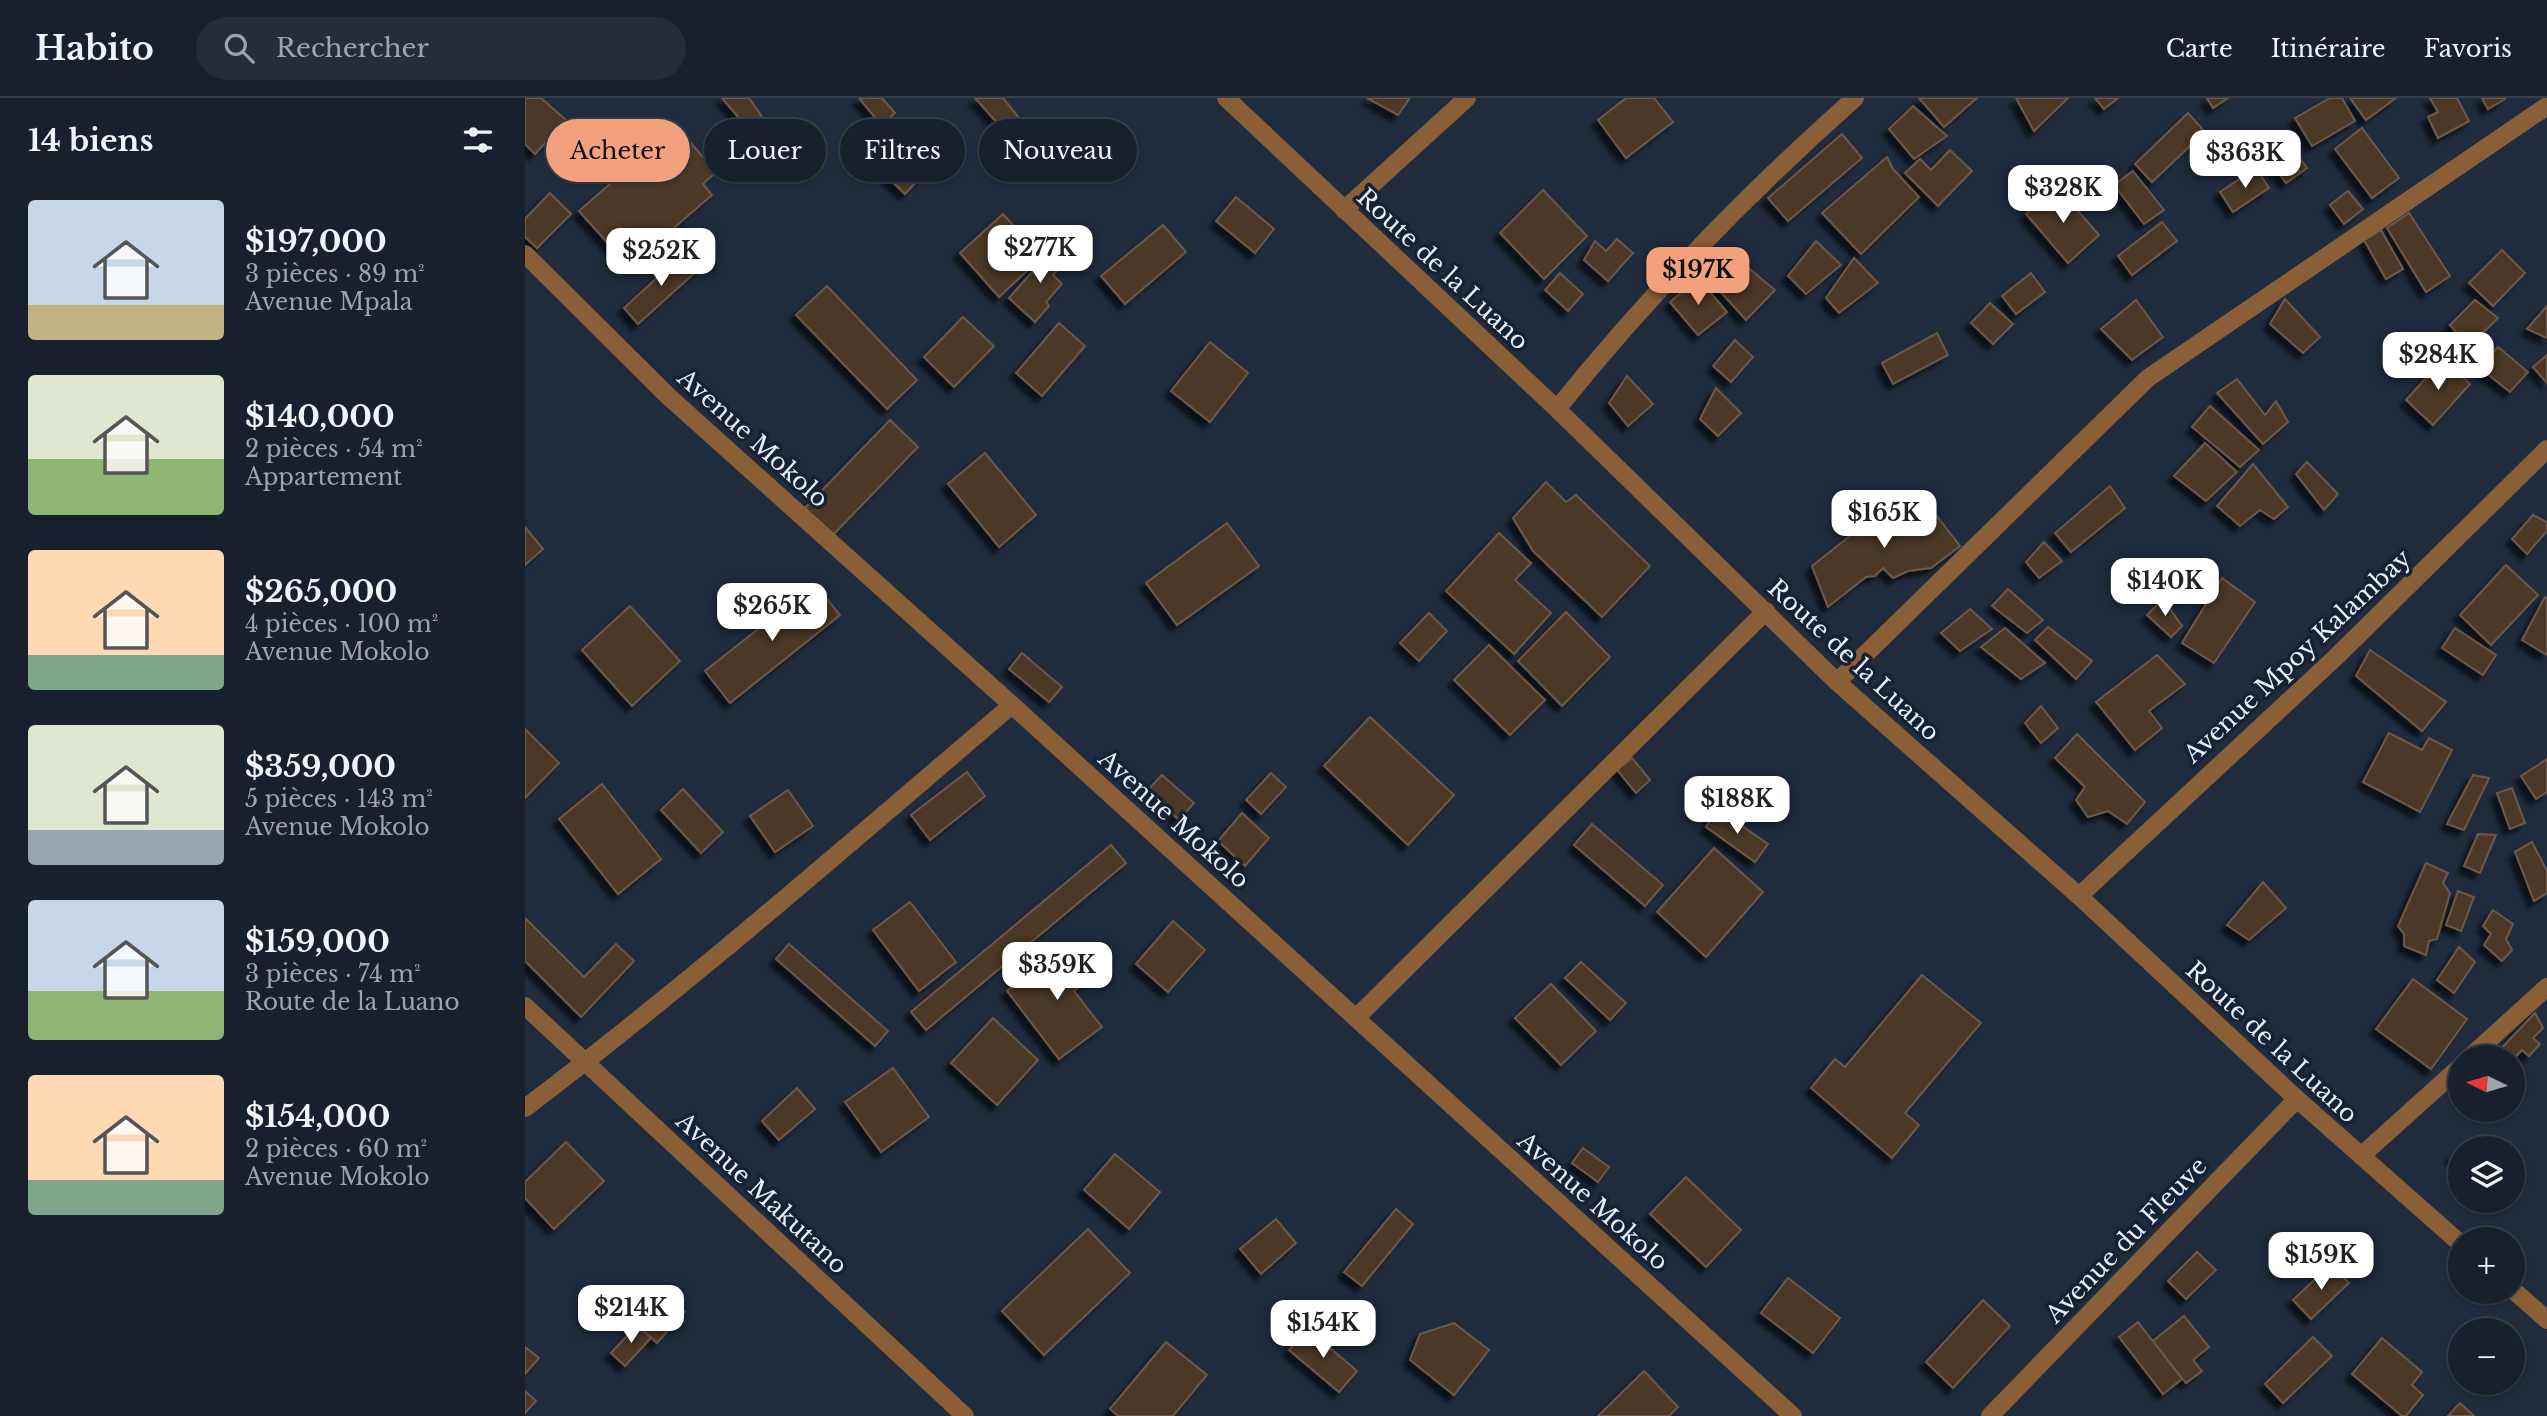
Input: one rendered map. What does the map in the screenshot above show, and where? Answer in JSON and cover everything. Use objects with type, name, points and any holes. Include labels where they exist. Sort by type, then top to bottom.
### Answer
[{"type":"street","name":"Route de la Luano","points":[[1226,98],[1557,408],[1837,682],[2079,896],[2297,1099],[2448,1233]]},
{"type":"street","points":[[1344,210],[1467,98]]},
{"type":"street","points":[[1557,408],[1612,340],[1687,261],[1855,98]]},
{"type":"street","points":[[1837,682],[2148,378],[2547,106]]},
{"type":"street","name":"Avenue Mokolo","points":[[525,254],[668,396],[1012,705],[1793,1416]]},
{"type":"street","name":"Avenue Mpoy Kalambay","points":[[2079,896],[2336,657],[2547,449]]},
{"type":"street","points":[[1356,1018],[1766,611]]},
{"type":"street","points":[[525,1108],[746,932],[1012,705]]},
{"type":"street","points":[[2483,1045],[2547,987]]},
{"type":"street","name":"Avenue Makutano","points":[[525,1006],[965,1416]]},
{"type":"street","points":[[2361,1156],[2448,1078]]},
{"type":"street","name":"Avenue du Fleuve","points":[[1990,1416],[2297,1099]]},
{"type":"street","points":[[2525,1301],[2547,1320]]},
{"type":"building","points":[[525,98],[541,98],[565,119],[546,119],[546,142],[535,154],[525,144]]},
{"type":"building","points":[[722,98],[749,98],[763,118],[740,119]]},
{"type":"building","points":[[859,98],[882,98],[895,113],[888,119],[876,119]]},
{"type":"building","points":[[975,98],[1003,98],[1020,119],[994,119]]},
{"type":"building","points":[[1367,98],[1410,98],[1398,115]]},
{"type":"building","points":[[1626,98],[1654,98],[1673,122],[1626,158],[1598,120]]},
{"type":"building","points":[[1919,98],[1977,98],[1944,127]]},
{"type":"building","points":[[2016,98],[2068,98],[2034,131]]},
{"type":"building","points":[[2095,98],[2118,98],[2104,109]]},
{"type":"building","points":[[2207,98],[2228,98],[2213,108]]},
{"type":"building","points":[[2330,98],[2342,98],[2355,121],[2312,146],[2295,118]]},
{"type":"building","points":[[2350,98],[2396,98],[2366,120]]},
{"type":"building","points":[[2430,98],[2457,98],[2469,121],[2438,138],[2428,117],[2438,112]]},
{"type":"building","points":[[2482,98],[2505,98],[2505,99],[2488,109]]},
{"type":"building","points":[[1913,106],[1947,136],[1914,159],[1889,129]]},
{"type":"building","points":[[2188,113],[2205,132],[2152,182],[2135,164]]},
{"type":"building","points":[[2362,128],[2399,178],[2372,198],[2335,149]]},
{"type":"building","points":[[1842,134],[1862,158],[1788,221],[1768,198]]},
{"type":"building","points":[[690,142],[704,158],[703,184],[712,195],[644,254],[636,244],[620,257],[579,211],[612,182],[690,182]]},
{"type":"building","points":[[2293,149],[2307,168],[2286,183],[2272,164]]},
{"type":"building","points":[[1950,150],[1972,171],[1938,206],[1905,173],[1920,159],[1931,170]]},
{"type":"building","points":[[1887,157],[1893,169],[1919,197],[1861,254],[1822,213]]},
{"type":"building","points":[[2256,168],[2269,188],[2233,212],[2220,192]]},
{"type":"building","points":[[2133,171],[2164,210],[2144,224],[2114,185]]},
{"type":"building","points":[[892,182],[916,182],[905,194]]},
{"type":"building","points":[[2057,187],[2099,235],[2068,263],[2026,214]]},
{"type":"building","points":[[1543,190],[1587,236],[1544,279],[1500,233]]},
{"type":"building","points":[[2348,191],[2363,209],[2344,224],[2330,205]]},
{"type":"building","points":[[550,193],[571,214],[537,248],[525,237],[525,219]]},
{"type":"building","points":[[1236,197],[1274,229],[1255,253],[1216,221]]},
{"type":"building","points":[[2409,213],[2450,276],[2426,292],[2387,228]]},
{"type":"building","points":[[1003,214],[1042,257],[999,297],[960,253]]},
{"type":"building","points":[[2162,222],[2177,241],[2132,275],[2118,256]]},
{"type":"building","points":[[1163,225],[1186,252],[1125,304],[1101,276]]},
{"type":"building","points":[[2381,230],[2403,269],[2386,279],[2364,240]]},
{"type":"building","points":[[1617,239],[1633,253],[1608,281],[1584,260],[1595,241],[1606,251]]},
{"type":"building","points":[[1816,241],[1841,265],[1806,294],[1788,276]]},
{"type":"building","points":[[1055,246],[1069,257],[1053,275],[1062,284],[1046,302],[1049,306],[1035,322],[1009,298]]},
{"type":"building","points":[[2502,250],[2525,273],[2493,306],[2469,283]]},
{"type":"building","points":[[1728,251],[1775,290],[1746,320],[1707,277]]},
{"type":"building","points":[[684,253],[699,269],[638,324],[624,308]]},
{"type":"building","points":[[1854,258],[1878,283],[1839,313],[1826,298]]},
{"type":"building","points":[[1560,273],[1583,294],[1568,311],[1545,290]]},
{"type":"building","points":[[2031,273],[2045,292],[2016,314],[2002,296]]},
{"type":"building","points":[[1698,278],[1727,312],[1698,335],[1670,302]]},
{"type":"building","points":[[827,286],[917,380],[887,409],[796,315]]},
{"type":"building","points":[[2285,299],[2320,337],[2303,353],[2270,324]]},
{"type":"building","points":[[2136,300],[2163,337],[2132,360],[2101,329]]},
{"type":"building","points":[[2475,300],[2498,318],[2469,347],[2450,325]]},
{"type":"building","points":[[1990,303],[2013,324],[1993,344],[1971,323]]},
{"type":"building","points":[[2547,306],[2547,338],[2527,329]]},
{"type":"building","points":[[963,317],[994,346],[954,387],[924,357]]},
{"type":"building","points":[[1059,323],[1085,346],[1042,396],[1016,373]]},
{"type":"building","points":[[1937,333],[1948,355],[1893,384],[1882,363]]},
{"type":"building","points":[[1735,340],[1753,357],[1731,382],[1713,366]]},
{"type":"building","points":[[1210,342],[1248,373],[1210,422],[1171,391]]},
{"type":"building","points":[[2498,347],[2528,372],[2510,392],[2480,368]]},
{"type":"building","points":[[2547,355],[2547,383],[2533,367]]},
{"type":"building","points":[[2443,359],[2470,384],[2433,425],[2406,400]]},
{"type":"building","points":[[1627,376],[1653,404],[1628,426],[1609,403]]},
{"type":"building","points":[[2237,379],[2265,415],[2276,401],[2288,422],[2263,444],[2217,393]]},
{"type":"building","points":[[1716,388],[1741,413],[1718,436],[1700,419]]},
{"type":"building","points":[[2210,406],[2259,450],[2240,467],[2192,427]]},
{"type":"building","points":[[890,420],[918,447],[831,537],[803,510]]},
{"type":"building","points":[[2205,443],[2237,472],[2206,501],[2174,476]]},
{"type":"building","points":[[985,453],[1036,515],[999,547],[948,484]]},
{"type":"building","points":[[2307,462],[2338,494],[2324,510],[2296,474]]},
{"type":"building","points":[[2253,464],[2288,507],[2274,519],[2260,510],[2240,526],[2217,506]]},
{"type":"building","points":[[1546,482],[1566,502],[1576,495],[1650,566],[1602,617],[1533,551],[1513,518]]},
{"type":"building","points":[[2110,486],[2125,508],[2071,552],[2055,533]]},
{"type":"building","points":[[1899,497],[1917,521],[1932,510],[1960,546],[1931,568],[1908,571],[1893,578],[1883,568],[1875,576],[1866,577],[1828,607],[1812,566]]},
{"type":"building","points":[[2533,515],[2547,522],[2547,531],[2527,554],[2512,539]]},
{"type":"building","points":[[1227,523],[1259,566],[1177,625],[1146,583]]},
{"type":"building","points":[[525,527],[543,549],[525,565]]},
{"type":"building","points":[[1499,533],[1531,563],[1515,580],[1551,613],[1514,654],[1446,591]]},
{"type":"building","points":[[2044,542],[2062,561],[2039,578],[2026,562]]},
{"type":"building","points":[[2506,565],[2538,595],[2491,645],[2460,615]]},
{"type":"building","points":[[2222,578],[2255,602],[2214,663],[2182,643]]},
{"type":"building","points":[[815,584],[840,615],[730,703],[705,671]]},
{"type":"building","points":[[2008,589],[2043,620],[2027,633],[1992,606]]},
{"type":"building","points":[[2545,597],[2547,599],[2547,655],[2522,640]]},
{"type":"building","points":[[2163,599],[2182,626],[2171,637],[2147,615]]},
{"type":"building","points":[[630,606],[680,661],[632,706],[582,650]]},
{"type":"building","points":[[1970,609],[1992,629],[1960,651],[1941,633]]},
{"type":"building","points":[[1566,612],[1610,657],[1562,706],[1518,661]]},
{"type":"building","points":[[1429,613],[1447,631],[1419,661],[1400,643]]},
{"type":"building","points":[[2048,627],[2092,661],[2076,679],[2035,640]]},
{"type":"building","points":[[2005,628],[2045,663],[2021,679],[1981,647]]},
{"type":"building","points":[[2455,628],[2496,655],[2483,675],[2442,648]]},
{"type":"building","points":[[1489,645],[1545,700],[1510,735],[1454,680]]},
{"type":"building","points":[[2370,650],[2446,702],[2422,731],[2356,676]]},
{"type":"building","points":[[1022,653],[1062,687],[1049,702],[1009,669]]},
{"type":"building","points":[[2157,655],[2185,684],[2149,711],[2162,728],[2135,750],[2096,702]]},
{"type":"building","points":[[2041,706],[2058,728],[2041,743],[2025,723]]},
{"type":"building","points":[[1370,717],[1454,795],[1408,845],[1324,766]]},
{"type":"building","points":[[525,729],[559,763],[525,798]]},
{"type":"building","points":[[2389,733],[2422,750],[2429,738],[2452,750],[2420,812],[2363,782]]},
{"type":"building","points":[[2077,734],[2145,802],[2127,824],[2108,811],[2088,817],[2076,800],[2085,787],[2055,758]]},
{"type":"building","points":[[1632,758],[1650,780],[1636,793],[1617,770]]},
{"type":"building","points":[[2547,759],[2547,792],[2536,799],[2521,776]]},
{"type":"building","points":[[967,772],[985,796],[930,840],[911,815]]},
{"type":"building","points":[[1271,773],[1286,787],[1261,814],[1246,800]]},
{"type":"building","points":[[1162,775],[1194,803],[1179,820],[1147,791]]},
{"type":"building","points":[[2473,775],[2489,778],[2464,830],[2447,824]]},
{"type":"building","points":[[602,784],[661,859],[618,894],[559,819]]},
{"type":"building","points":[[2512,788],[2525,823],[2510,829],[2497,793]]},
{"type":"building","points":[[683,789],[723,832],[701,853],[661,810]]},
{"type":"building","points":[[788,790],[813,826],[775,852],[750,816]]},
{"type":"building","points":[[1718,809],[1768,844],[1755,862],[1706,827]]},
{"type":"building","points":[[1242,813],[1269,838],[1245,866],[1218,841]]},
{"type":"building","points":[[1592,824],[1663,885],[1645,906],[1574,845]]},
{"type":"building","points":[[2478,834],[2496,835],[2480,873],[2464,866]]},
{"type":"building","points":[[2532,842],[2547,871],[2547,893],[2534,901],[2515,852]]},
{"type":"building","points":[[1111,845],[1126,863],[926,1030],[911,1012]]},
{"type":"building","points":[[1714,848],[1763,892],[1706,957],[1657,912]]},
{"type":"building","points":[[2426,863],[2448,873],[2443,883],[2450,893],[2437,939],[2429,941],[2426,955],[2404,946],[2404,934],[2398,926]]},
{"type":"building","points":[[2263,882],[2286,908],[2249,940],[2227,925]]},
{"type":"building","points":[[2458,891],[2474,897],[2461,931],[2446,925]]},
{"type":"building","points":[[910,902],[956,962],[919,991],[873,930]]},
{"type":"building","points":[[2493,910],[2513,924],[2506,939],[2512,950],[2502,961],[2484,945],[2491,934],[2483,926]]},
{"type":"building","points":[[525,918],[584,977],[616,944],[634,961],[581,1017],[525,961]]},
{"type":"building","points":[[1173,921],[1205,950],[1168,992],[1136,964]]},
{"type":"building","points":[[789,944],[888,1031],[875,1046],[776,959]]},
{"type":"building","points":[[1066,944],[1092,977],[1074,991],[1102,1027],[1059,1059],[1007,991]]},
{"type":"building","points":[[2459,947],[2475,962],[2454,993],[2437,980]]},
{"type":"building","points":[[1581,962],[1626,1003],[1610,1020],[1565,978]]},
{"type":"building","points":[[1922,975],[1981,1023],[1905,1113],[1919,1125],[1892,1158],[1811,1088],[1835,1059],[1845,1067]]},
{"type":"building","points":[[2413,979],[2467,1019],[2431,1069],[2376,1029]]},
{"type":"building","points":[[1551,984],[1596,1031],[1561,1065],[1515,1018]]},
{"type":"building","points":[[2535,1013],[2543,1028],[2533,1038],[2540,1044],[2529,1056],[2525,1053],[2525,1045],[2504,1045]]},
{"type":"building","points":[[993,1018],[1038,1060],[997,1105],[951,1063]]},
{"type":"building","points":[[893,1068],[929,1117],[881,1152],[845,1102]]},
{"type":"building","points":[[797,1088],[815,1109],[779,1140],[762,1121]]},
{"type":"building","points":[[566,1142],[604,1181],[554,1229],[525,1198],[525,1182]]},
{"type":"building","points":[[1583,1148],[1609,1167],[1598,1182],[1572,1163]]},
{"type":"building","points":[[1115,1154],[1160,1192],[1129,1229],[1084,1190]]},
{"type":"building","points":[[1686,1177],[1741,1230],[1706,1267],[1650,1214]]},
{"type":"building","points":[[1396,1209],[1413,1224],[1362,1286],[1344,1272]]},
{"type":"building","points":[[1276,1219],[1296,1243],[1261,1274],[1240,1249]]},
{"type":"building","points":[[1088,1229],[1130,1273],[1044,1355],[1002,1311]]},
{"type":"building","points":[[2197,1252],[2216,1270],[2186,1299],[2168,1281]]},
{"type":"building","points":[[2331,1264],[2349,1283],[2311,1319],[2293,1300]]},
{"type":"building","points":[[1788,1278],[1840,1318],[1813,1353],[1761,1313]]},
{"type":"building","points":[[666,1294],[685,1312],[657,1343],[637,1325]]},
{"type":"building","points":[[1983,1300],[2010,1326],[1953,1388],[1926,1362]]},
{"type":"building","points":[[2184,1316],[2209,1347],[2193,1360],[2202,1371],[2186,1383],[2153,1341]]},
{"type":"building","points":[[2138,1322],[2182,1379],[2163,1394],[2119,1337]]},
{"type":"building","points":[[1454,1323],[1489,1350],[1454,1395],[1410,1360],[1420,1334]]},
{"type":"building","points":[[637,1325],[651,1338],[625,1366],[611,1353]]},
{"type":"building","points":[[1307,1328],[1357,1371],[1339,1392],[1289,1350]]},
{"type":"building","points":[[2313,1337],[2332,1356],[2283,1403],[2265,1384]]},
{"type":"building","points":[[2382,1338],[2422,1372],[2412,1385],[2423,1395],[2406,1416],[2402,1416],[2352,1374]]},
{"type":"building","points":[[1166,1342],[1207,1375],[1173,1416],[1118,1416],[1110,1409]]},
{"type":"building","points":[[525,1347],[539,1358],[525,1374]]},
{"type":"building","points":[[1644,1371],[1678,1407],[1669,1416],[1598,1416]]},
{"type":"building","points":[[525,1391],[536,1401],[525,1413]]},
{"type":"building","points":[[2460,1403],[2474,1416],[2448,1416]]}]
